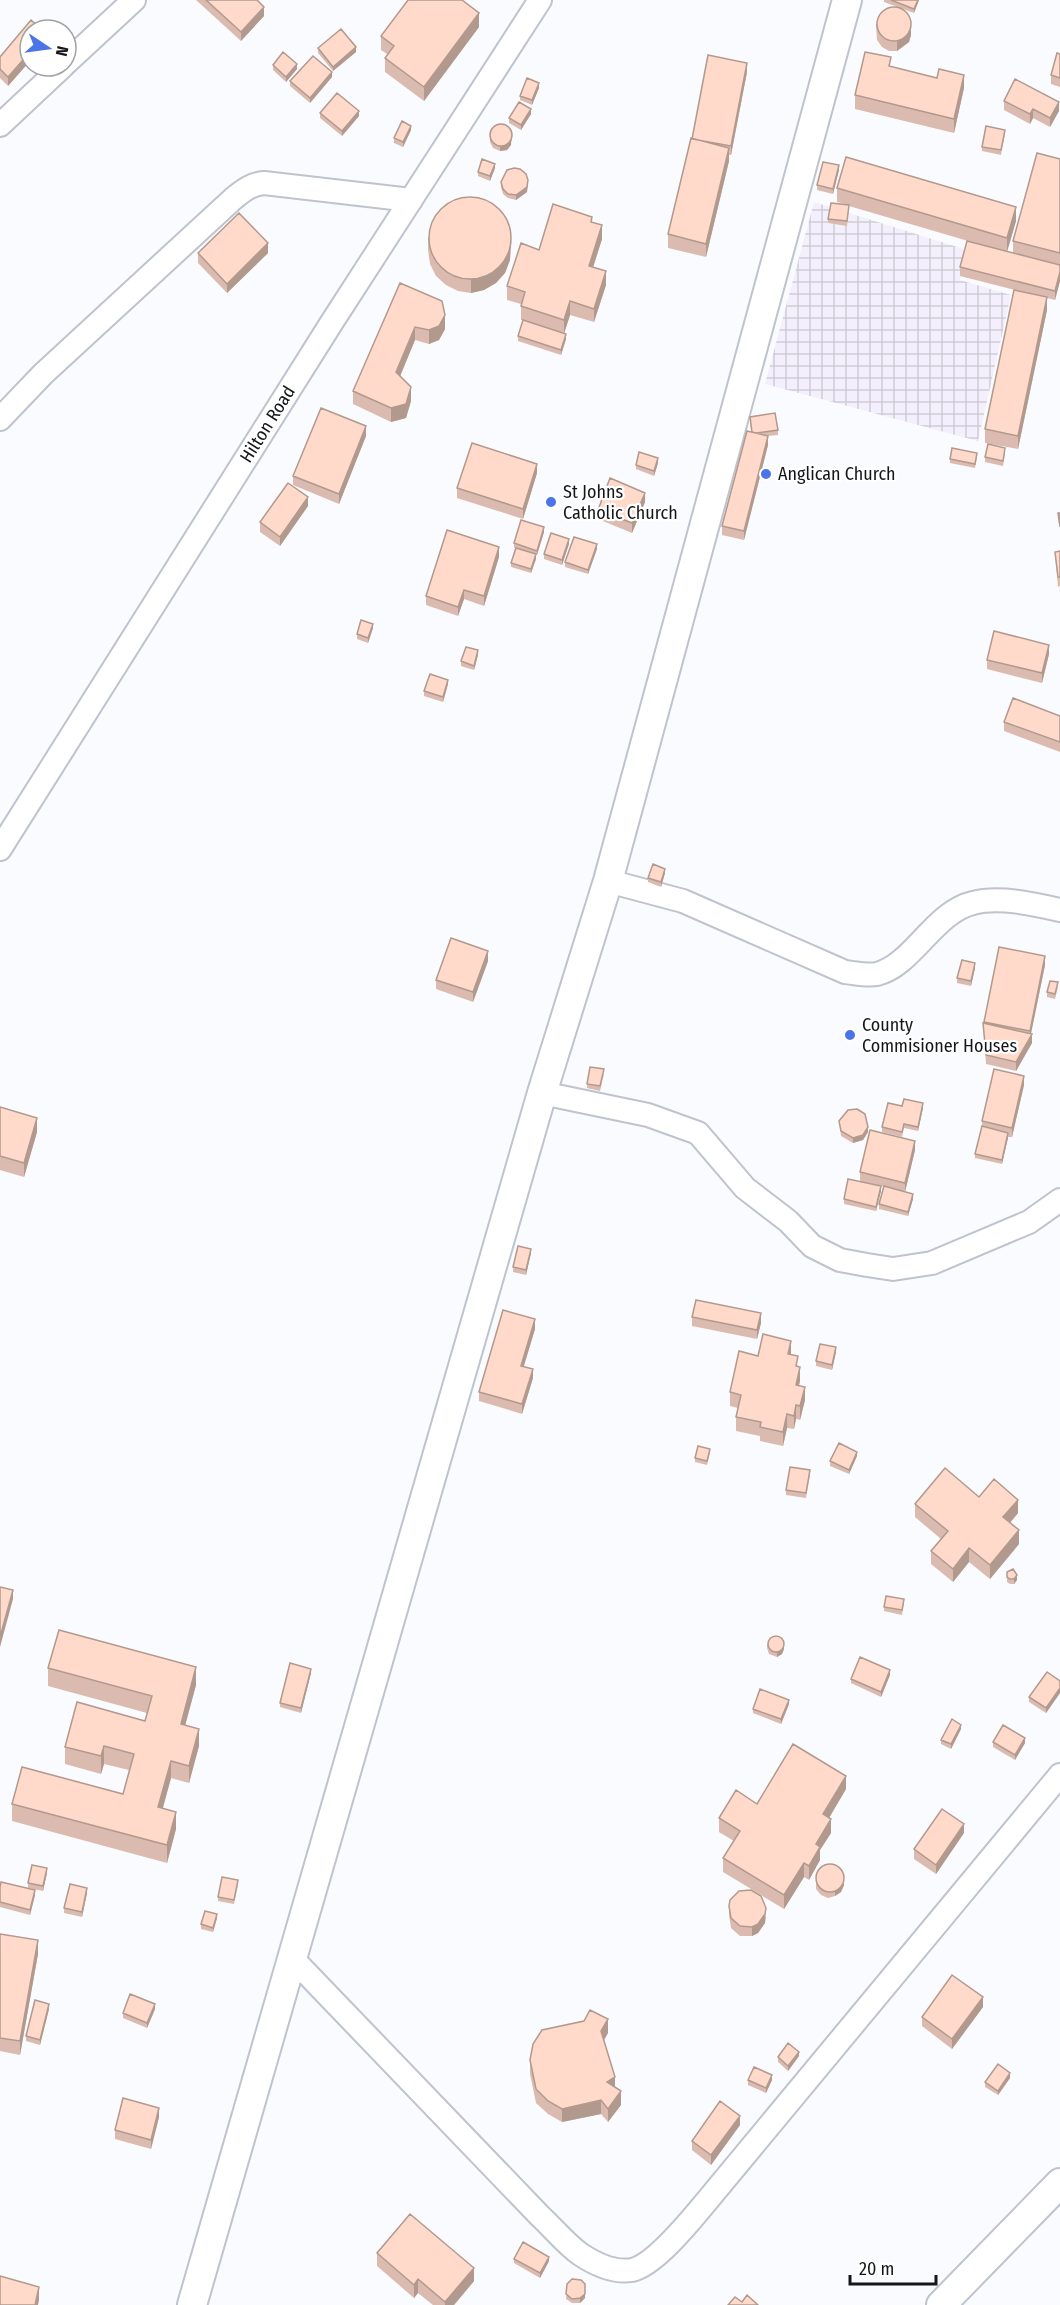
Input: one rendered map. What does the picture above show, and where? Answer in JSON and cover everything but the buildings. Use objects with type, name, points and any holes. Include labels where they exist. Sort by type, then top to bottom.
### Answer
[{"type":"street","points":[[78,53],[134,0]]},
{"type":"street","name":"Hilton Road","points":[[3,840],[332,321],[540,0]]},
{"type":"street","points":[[192,2305],[542,1093],[608,881],[848,0]]},
{"type":"street","points":[[0,125],[51,78]]},
{"type":"street","points":[[0,418],[52,366],[247,188],[264,183],[411,200]]},
{"type":"street","points":[[608,881],[683,900],[845,972],[861,974],[876,974],[890,968],[948,915],[972,903],[1002,901],[1060,910]]},
{"type":"street","points":[[542,1093],[648,1116],[698,1133],[745,1188],[788,1221],[812,1246],[840,1260],[867,1266],[893,1269],[932,1263],[1029,1222],[1060,1200]]},
{"type":"street","points":[[292,1958],[540,2216],[579,2253],[600,2266],[617,2270],[634,2270],[655,2256],[706,2202],[1060,1774]]},
{"type":"street","points":[[941,2305],[1060,2183]]},
{"type":"shaded area","points":[[814,202],[967,250],[960,280],[1011,295],[978,441],[765,384]]},
{"type":"place","name":"Anglican Church","points":[[766,474]]},
{"type":"place","name":"St Johns Catholic Church","points":[[551,502]]},
{"type":"place","name":"County Commisioner Houses","points":[[850,1035]]}]
